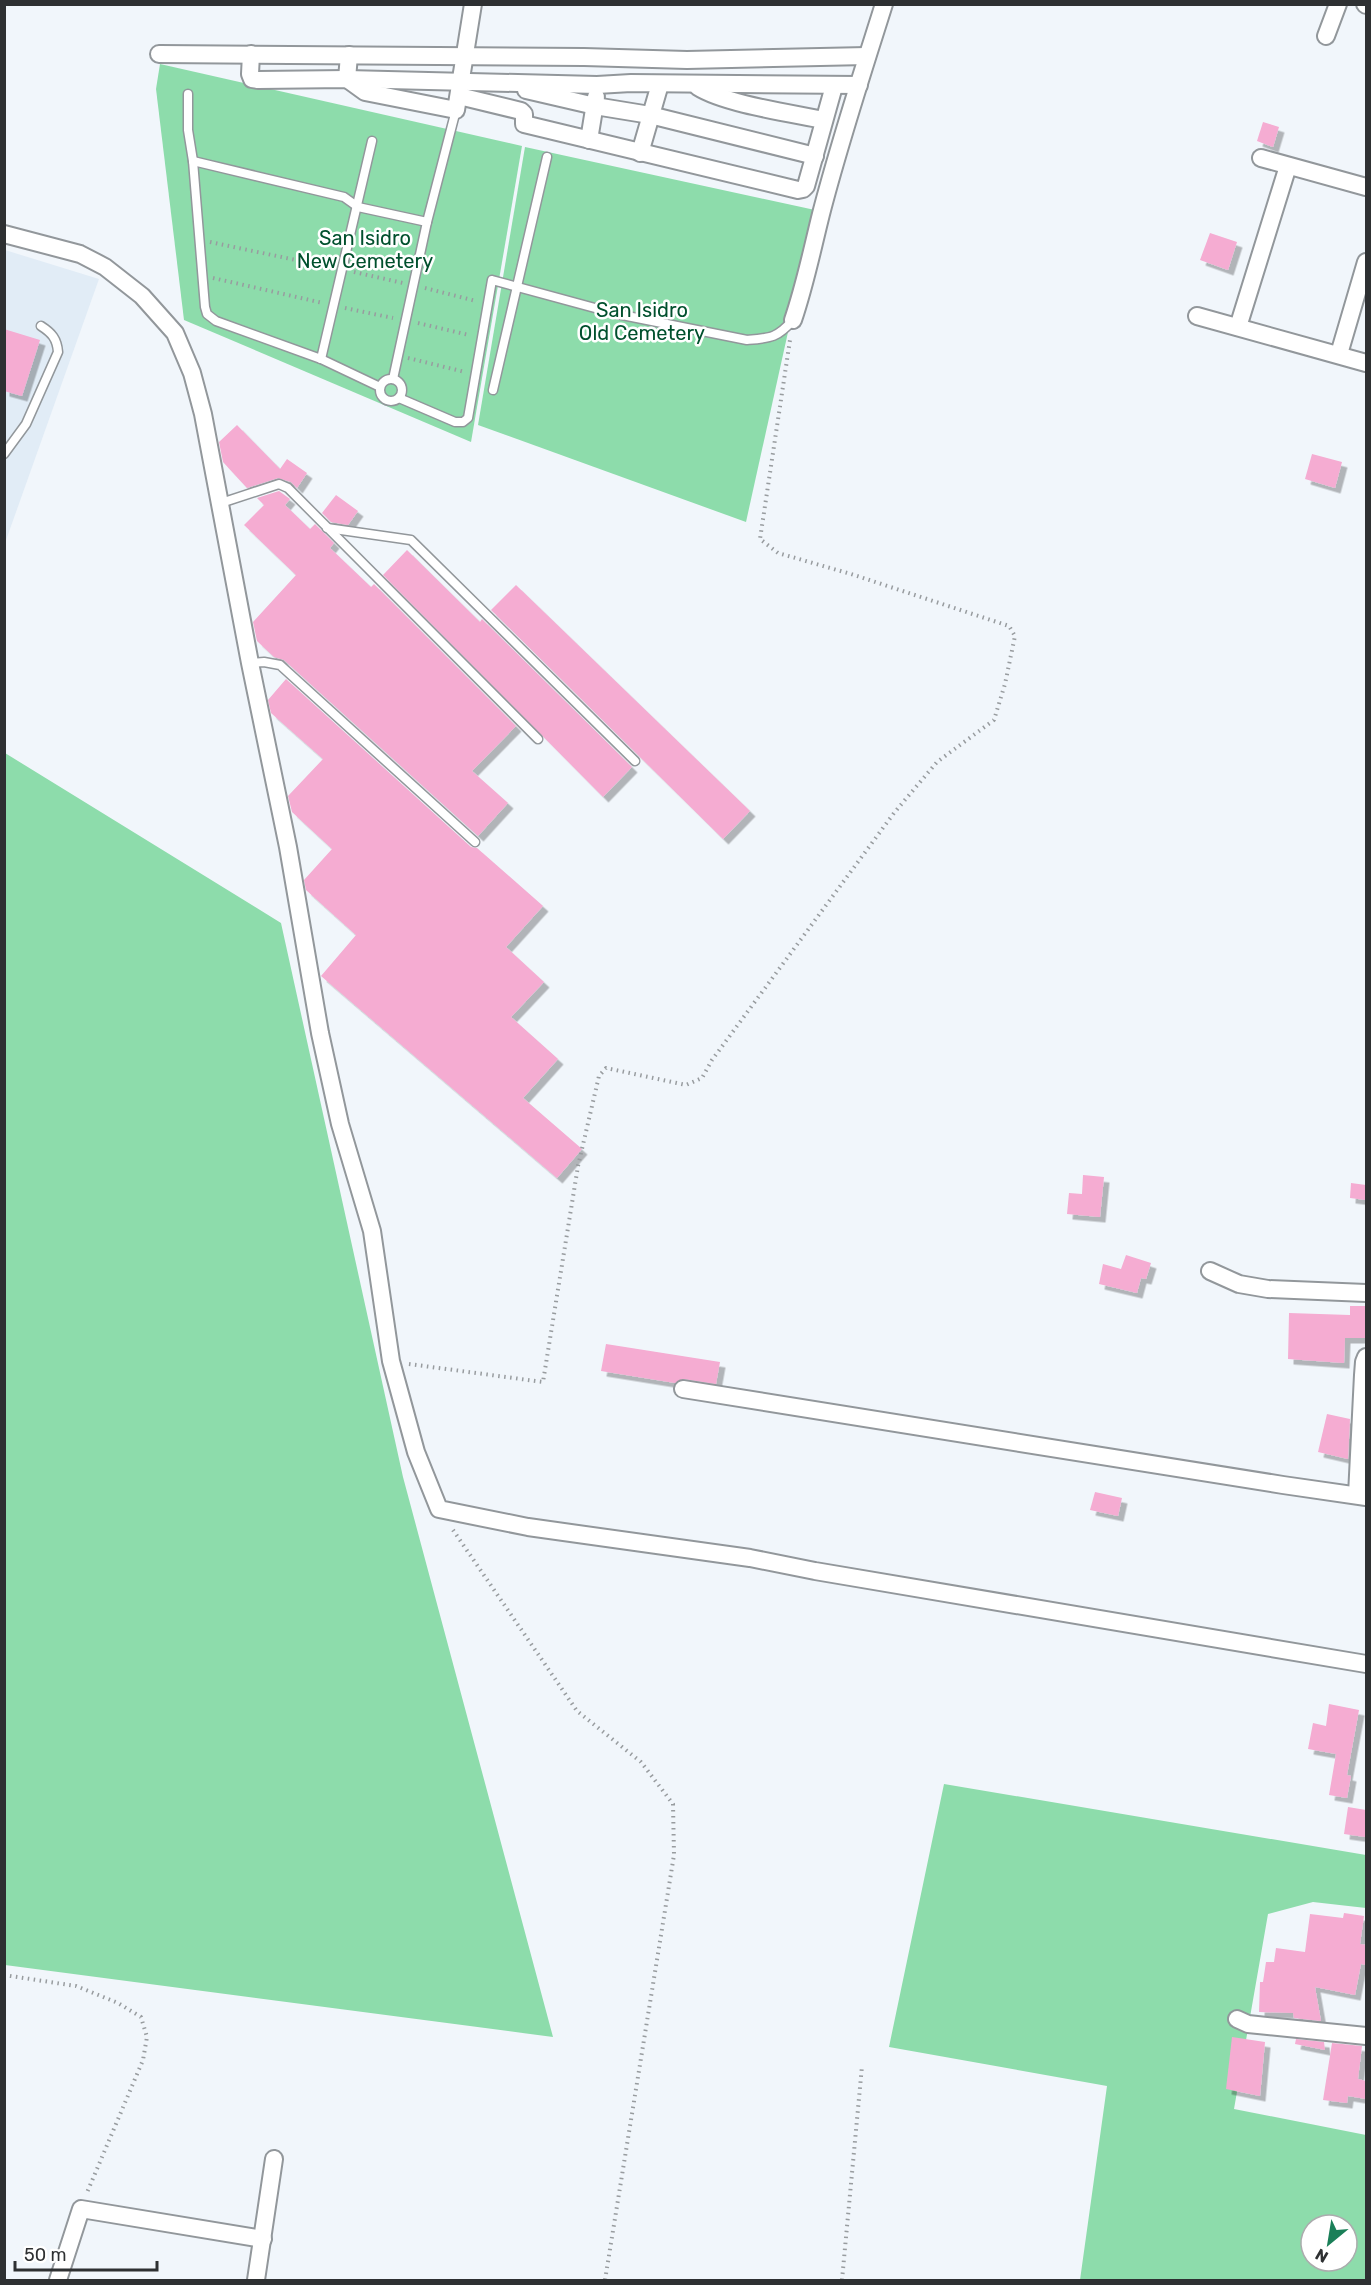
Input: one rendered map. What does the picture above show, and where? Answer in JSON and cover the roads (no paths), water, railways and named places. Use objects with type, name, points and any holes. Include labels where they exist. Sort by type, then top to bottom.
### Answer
[{"type":"street","points":[[459,96],[472,4]]},
{"type":"street","points":[[793,320],[805,286],[820,216],[884,4]]},
{"type":"street","points":[[1326,36],[1338,4]]},
{"type":"street","points":[[159,54],[584,57],[687,60],[867,56]]},
{"type":"street","points":[[251,54],[252,79],[347,79],[459,96],[521,111],[524,114],[524,124],[798,190],[806,186],[834,86]]},
{"type":"street","points":[[347,79],[349,55]]},
{"type":"street","points":[[584,57],[595,106],[589,140]]},
{"type":"street","points":[[791,58],[791,86]]},
{"type":"street","points":[[687,60],[690,83]]},
{"type":"street","points":[[347,79],[365,92],[459,96],[489,81],[590,84],[859,85]]},
{"type":"street","points":[[489,81],[595,106],[650,115],[815,156]]},
{"type":"street","points":[[690,83],[704,91],[736,101],[824,120]]},
{"type":"street","points":[[640,153],[660,84]]},
{"type":"street","points":[[1261,158],[1366,188]]},
{"type":"street","points":[[1238,327],[1288,166]]},
{"type":"street","points":[[4,234],[80,254],[105,267],[142,296],[175,333],[192,372],[221,503],[249,663],[288,847],[320,1033],[340,1124],[372,1231],[391,1361],[416,1452],[439,1509],[528,1527],[750,1558],[1366,1664]]},
{"type":"street","points":[[1339,354],[1366,262]]},
{"type":"street","points":[[1197,316],[1366,363]]},
{"type":"street","points":[[1210,1271],[1239,1284],[1268,1289],[1366,1293]]},
{"type":"street","points":[[683,1389],[1362,1496],[1363,1375],[1366,1357]]},
{"type":"street","points":[[1237,2019],[1248,2024],[1366,2036]]},
{"type":"street","points":[[256,2280],[274,2159]]},
{"type":"street","points":[[58,2280],[81,2209],[262,2239]]},
{"type":"lane","points":[[189,94],[188,130],[207,314],[216,321],[321,359],[380,387]]},
{"type":"lane","points":[[393,379],[459,96]]},
{"type":"lane","points":[[321,359],[372,141]]},
{"type":"lane","points":[[493,390],[547,157]]},
{"type":"lane","points":[[193,161],[344,196],[358,207],[428,222]]},
{"type":"lane","points":[[399,398],[455,422],[463,422],[468,418],[492,280],[617,314],[747,340],[780,334],[793,320]]},
{"type":"lane","points":[[4,454],[26,424],[57,352],[57,344],[52,334],[42,326]]},
{"type":"lane","points":[[387,379],[393,379],[401,387],[402,393],[394,401],[388,401],[380,393],[380,387],[387,379]]},
{"type":"lane","points":[[221,503],[279,484],[288,488],[538,739]]},
{"type":"lane","points":[[327,528],[411,540],[635,760]]},
{"type":"lane","points":[[249,663],[264,662],[280,665],[475,842]]},
{"type":"park label","name":"San Isidro New Cemetery","points":[[365,250]]},
{"type":"park label","name":"San Isidro Old Cemetery","points":[[642,322]]}]
